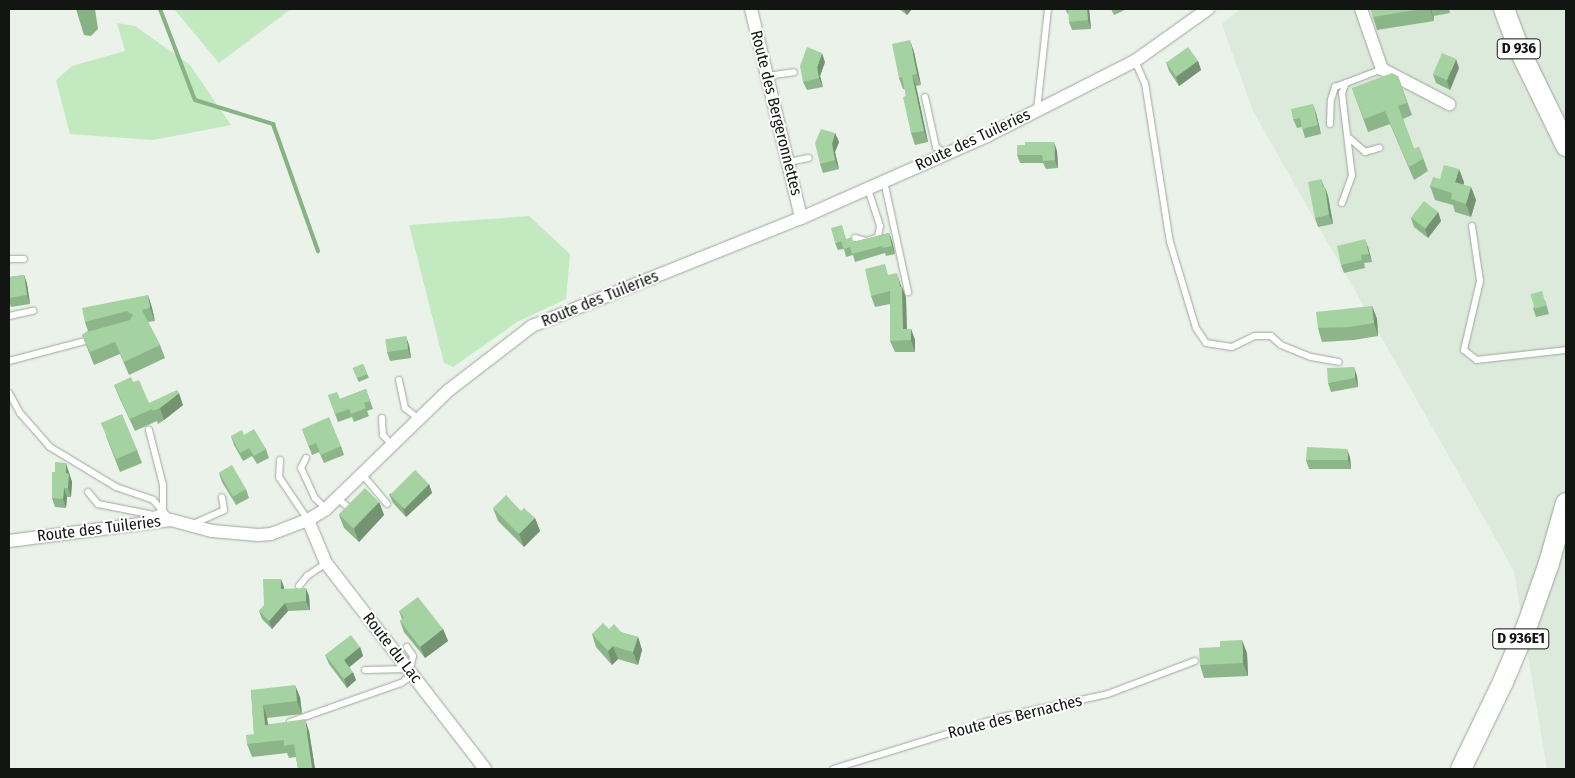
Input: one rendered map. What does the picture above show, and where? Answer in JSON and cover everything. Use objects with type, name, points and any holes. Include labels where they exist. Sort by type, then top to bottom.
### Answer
[{"type":"main road","name":"D 936","points":[[1504,9],[1536,87],[1566,146]]},
{"type":"main road","name":"D 936","points":[[1536,87],[1566,126]]},
{"type":"main road","name":"D 936E1","points":[[1461,769],[1503,682],[1528,623],[1549,563],[1566,503]]},
{"type":"street","name":"Route des Bergeronnettes","points":[[751,9],[801,218]]},
{"type":"street","name":"Route des Tuileries","points":[[9,541],[167,516],[212,531],[258,535],[271,534],[308,520],[326,509],[449,390],[532,326],[801,218],[946,154],[1135,61],[1208,9]]},
{"type":"street","points":[[1361,9],[1382,69],[1449,104]]},
{"type":"street","name":"Route du Lac","points":[[308,520],[326,563],[411,672],[456,734],[485,769]]},
{"type":"lane","points":[[1037,110],[1048,9]]},
{"type":"lane","points":[[1135,61],[1144,83],[1170,242],[1196,328],[1206,343],[1232,347],[1256,336],[1271,336],[1281,345],[1311,357],[1339,362]]},
{"type":"lane","points":[[1330,124],[1331,100],[1335,86],[1382,69]]},
{"type":"lane","points":[[767,76],[794,72]]},
{"type":"lane","points":[[1342,203],[1352,176],[1342,93],[1346,83]]},
{"type":"lane","points":[[925,97],[936,147],[946,154]]},
{"type":"lane","points":[[1348,137],[1365,152],[1379,148]]},
{"type":"lane","points":[[788,162],[809,158]]},
{"type":"lane","points":[[884,181],[908,292]]},
{"type":"lane","points":[[855,238],[866,242],[878,236],[880,226],[868,188]]},
{"type":"lane","points":[[1472,226],[1480,281],[1464,350],[1477,360],[1566,350]]},
{"type":"lane","points":[[9,259],[24,259]]},
{"type":"lane","points":[[9,316],[33,311]]},
{"type":"lane","points":[[9,361],[101,337]]},
{"type":"lane","points":[[398,380],[405,408],[419,419]]},
{"type":"lane","points":[[9,393],[20,413],[50,447],[116,486],[153,500],[167,516]]},
{"type":"lane","points":[[382,418],[383,435],[392,445]]},
{"type":"lane","points":[[149,430],[163,485],[167,516]]},
{"type":"lane","points":[[306,458],[302,468],[315,498],[326,509]]},
{"type":"lane","points":[[280,460],[279,478],[308,520]]},
{"type":"lane","points":[[362,474],[387,504]]},
{"type":"lane","points":[[88,492],[98,504],[167,516]]},
{"type":"lane","points":[[190,525],[224,510],[222,497]]},
{"type":"lane","points":[[337,498],[352,510]]},
{"type":"lane","points":[[299,586],[307,576],[326,563]]},
{"type":"lane","points":[[279,724],[302,719],[401,683],[411,672],[414,656],[407,647]]},
{"type":"lane","name":"Route des Bernaches","points":[[833,769],[1002,717],[1108,694],[1195,661]]},
{"type":"lane","points":[[365,670],[411,672]]},
{"type":"shaded area","points":[[76,9],[95,9],[98,29],[91,36],[84,35]]},
{"type":"shaded area","points":[[174,9],[291,9],[219,63]]},
{"type":"shaded area","points":[[1240,9],[1566,9],[1566,769],[1547,769],[1514,571],[1253,111],[1222,24]]},
{"type":"shaded area","points":[[117,23],[135,26],[190,65],[231,125],[153,140],[70,134],[56,80],[72,66],[125,51]]},
{"type":"shaded area","points":[[529,216],[570,254],[566,299],[517,322],[453,367],[444,363],[409,225]]},
{"type":"building","points":[[1068,9],[1087,9],[1088,20],[1069,22]]},
{"type":"building","points":[[1371,9],[1421,9],[1373,17]]},
{"type":"building","points":[[910,40],[917,74],[912,75],[924,131],[911,133],[903,97],[906,96],[902,77],[899,78],[892,44]]},
{"type":"building","points":[[807,47],[822,53],[817,67],[819,78],[803,82],[800,66]]},
{"type":"building","points":[[1188,47],[1198,61],[1176,77],[1166,63]]},
{"type":"building","points":[[1442,53],[1456,59],[1447,80],[1433,74]]},
{"type":"building","points":[[1392,73],[1398,76],[1407,103],[1398,106],[1414,149],[1419,147],[1423,159],[1409,167],[1385,111],[1364,119],[1352,88]]},
{"type":"building","points":[[1313,104],[1318,125],[1302,129],[1300,118],[1293,119],[1291,109]]},
{"type":"building","points":[[821,129],[835,133],[832,144],[835,160],[820,164],[815,143]]},
{"type":"building","points":[[1025,142],[1054,142],[1055,160],[1043,161],[1042,155],[1017,155],[1017,145],[1025,145]]},
{"type":"building","points":[[1444,165],[1459,169],[1455,182],[1471,187],[1466,204],[1451,199],[1452,193],[1430,186],[1433,177],[1440,179]]},
{"type":"building","points":[[1321,179],[1323,187],[1325,187],[1329,215],[1315,218],[1308,182]]},
{"type":"building","points":[[1424,201],[1438,212],[1425,229],[1411,218]]},
{"type":"building","points":[[842,225],[846,239],[852,237],[853,242],[889,233],[892,246],[883,248],[882,246],[852,254],[850,247],[844,249],[841,241],[835,243],[831,228]]},
{"type":"building","points":[[1365,239],[1369,254],[1361,255],[1362,260],[1341,265],[1337,246]]},
{"type":"building","points":[[885,264],[888,275],[897,273],[900,287],[902,287],[903,329],[911,329],[911,340],[890,341],[890,291],[871,296],[865,269]]},
{"type":"building","points":[[24,275],[27,295],[9,298],[9,277]]},
{"type":"building","points":[[1542,291],[1546,305],[1535,309],[1530,294]]},
{"type":"building","points":[[148,295],[150,308],[142,310],[160,345],[124,362],[115,342],[90,352],[82,335],[130,320],[133,315],[127,311],[85,322],[82,308]]},
{"type":"building","points":[[1372,306],[1374,323],[1349,327],[1318,328],[1316,312]]},
{"type":"building","points":[[406,336],[408,349],[387,352],[385,339]]},
{"type":"building","points":[[363,364],[367,374],[357,378],[353,368]]},
{"type":"building","points":[[1354,367],[1355,378],[1328,383],[1327,368]]},
{"type":"building","points":[[131,377],[133,382],[139,380],[149,403],[177,390],[179,393],[160,408],[153,411],[152,409],[130,419],[114,385]]},
{"type":"building","points":[[366,389],[370,401],[364,403],[366,408],[351,414],[349,409],[335,414],[328,395],[337,392],[340,399]]},
{"type":"building","points":[[122,414],[137,450],[116,459],[101,423]]},
{"type":"building","points":[[329,417],[341,446],[321,455],[316,443],[309,446],[302,429]]},
{"type":"building","points":[[254,429],[266,449],[254,456],[249,448],[240,453],[231,436],[242,430],[244,435]]},
{"type":"building","points":[[1307,447],[1347,449],[1348,460],[1306,460]]},
{"type":"building","points":[[55,462],[66,463],[66,473],[69,474],[68,488],[64,488],[63,499],[52,498],[52,472],[55,472]]},
{"type":"building","points":[[232,465],[246,489],[233,497],[219,472]]},
{"type":"building","points":[[415,470],[429,484],[404,509],[390,495]]},
{"type":"building","points":[[365,488],[379,502],[353,528],[339,514]]},
{"type":"building","points":[[506,495],[521,511],[524,508],[535,518],[519,534],[493,508]]},
{"type":"building","points":[[263,579],[281,579],[281,589],[306,588],[306,601],[285,603],[269,621],[259,611],[264,605]]},
{"type":"building","points":[[418,597],[443,629],[420,647],[400,621],[404,618],[399,611]]},
{"type":"building","points":[[603,623],[609,629],[614,624],[621,632],[638,637],[633,652],[613,646],[608,651],[592,634]]},
{"type":"building","points":[[351,635],[360,647],[344,660],[353,672],[344,679],[325,655]]},
{"type":"building","points":[[1242,640],[1243,663],[1200,665],[1199,648],[1220,647],[1220,641]]},
{"type":"building","points":[[295,685],[297,701],[263,705],[265,725],[305,719],[312,768],[298,769],[294,744],[284,746],[284,740],[247,744],[246,735],[254,734],[251,690]]},
{"type":"waterway","points":[[160,9],[195,100],[273,124],[318,251]]}]
